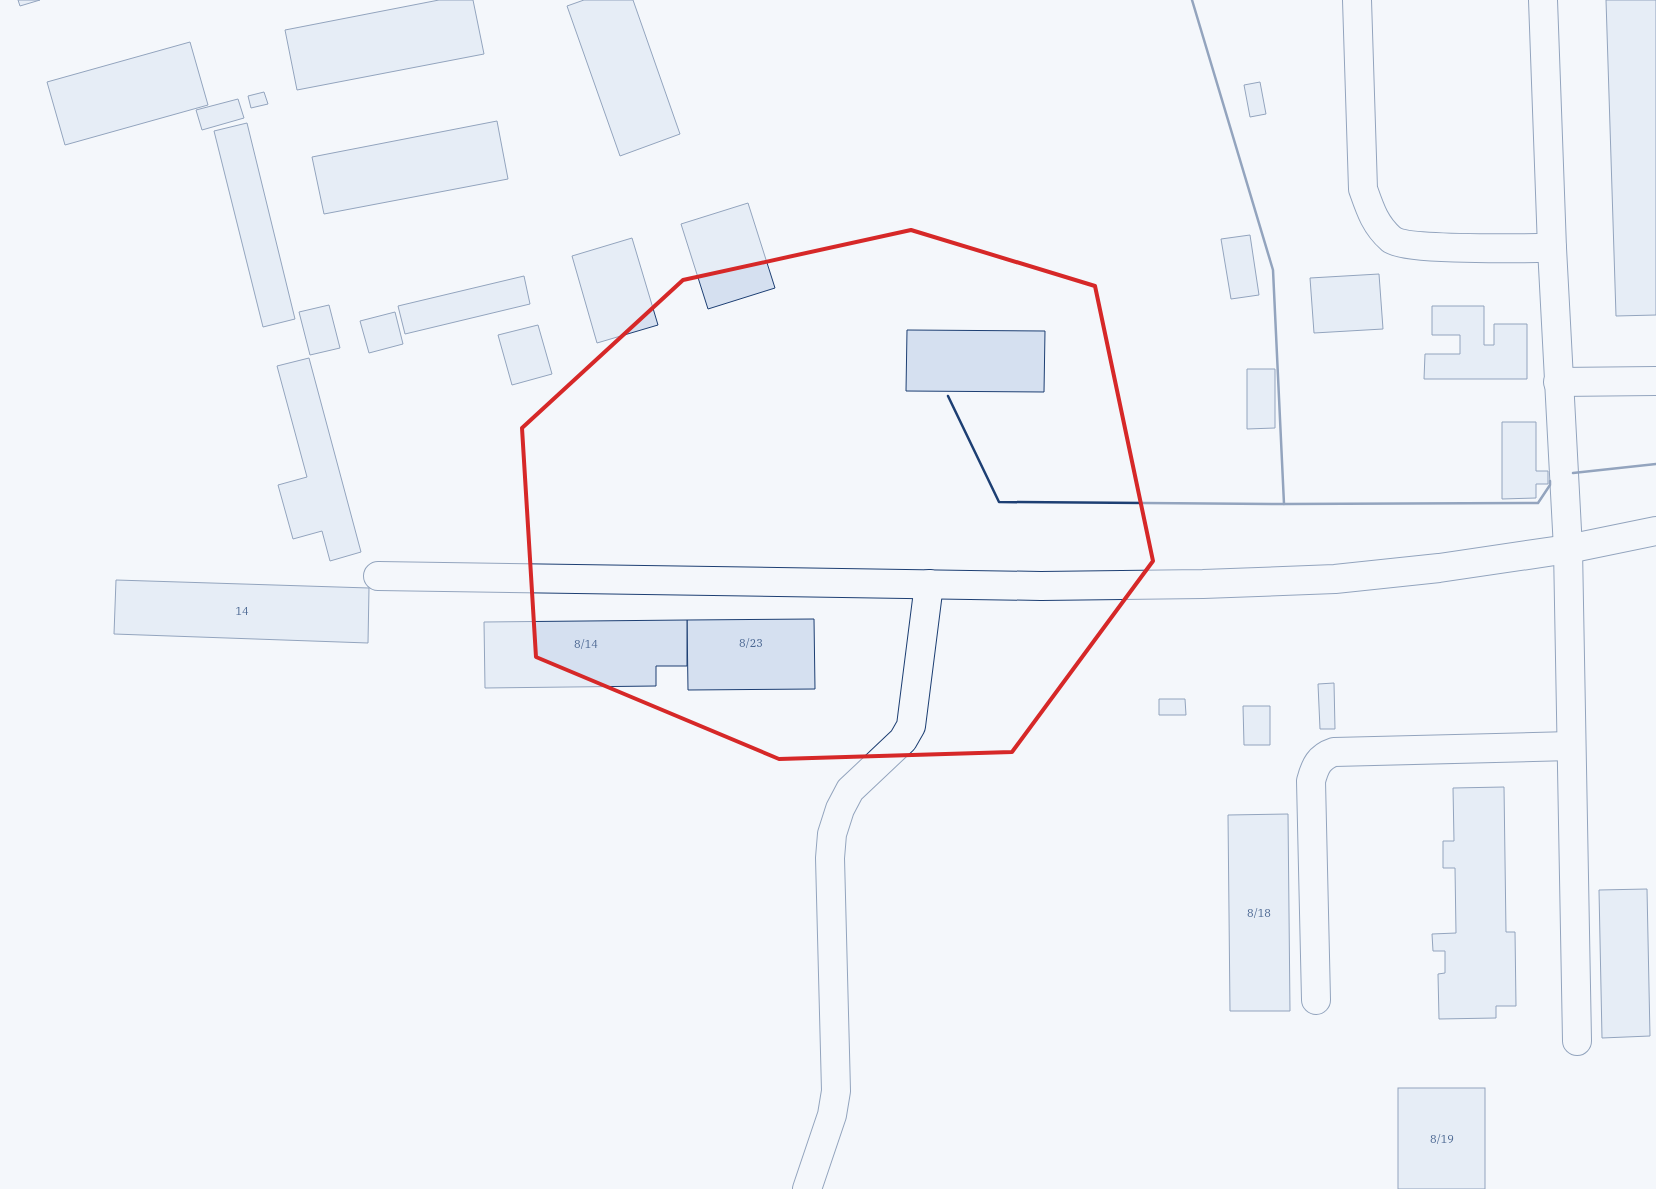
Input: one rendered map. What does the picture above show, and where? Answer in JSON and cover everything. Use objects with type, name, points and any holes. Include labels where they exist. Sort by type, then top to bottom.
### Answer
[{"type":"street","points":[[1357,0],[1363,190],[1372,216],[1393,240],[1419,246],[1552,248]]},
{"type":"street","points":[[1543,0],[1558,382],[1568,548],[1577,1041]]},
{"type":"street","points":[[1558,382],[1656,381]]},
{"type":"street","points":[[378,576],[1042,586],[1156,585],[1335,579],[1439,568],[1568,548],[1656,531]]},
{"type":"street","points":[[807,1189],[832,1115],[836,1091],[830,858],[832,834],[840,810],[850,790],[903,740],[911,726],[929,584]]},
{"type":"street","points":[[1316,1000],[1312,781],[1315,766],[1324,755],[1334,752],[1572,746]]},
{"type":"highlighted area","points":[[911,230],[1095,286],[1153,561],[1012,752],[779,759],[536,657],[522,428],[683,280]]},
{"type":"building","points":[[18,0],[40,0],[20,6]]},
{"type":"building","points":[[439,0],[473,0],[484,54],[297,90],[285,30]]},
{"type":"building","points":[[584,0],[633,0],[680,134],[620,156],[567,6]]},
{"type":"building","points":[[1606,0],[1656,0],[1656,315],[1616,316]]},
{"type":"building","points":[[190,42],[208,105],[65,145],[47,82]]},
{"type":"building","points":[[1260,82],[1266,114],[1250,117],[1244,85]]},
{"type":"building","points":[[264,92],[268,104],[251,108],[248,96]]},
{"type":"building","points":[[238,99],[244,118],[202,130],[196,110]]},
{"type":"building","points":[[497,121],[508,179],[324,214],[312,157]]},
{"type":"building","points":[[247,123],[295,319],[263,327],[214,131]]},
{"type":"building","points":[[748,203],[775,288],[708,309],[681,224]]},
{"type":"building","points":[[1250,235],[1259,295],[1231,299],[1221,239]]},
{"type":"building","points":[[632,238],[658,325],[597,343],[572,256]]},
{"type":"building","points":[[1379,274],[1383,329],[1314,333],[1310,278]]},
{"type":"building","points":[[524,276],[530,304],[405,334],[398,306]]},
{"type":"building","points":[[329,305],[340,348],[310,355],[299,312]]},
{"type":"building","points":[[1432,306],[1484,306],[1484,345],[1494,345],[1494,324],[1527,324],[1527,379],[1424,379],[1425,354],[1460,354],[1460,335],[1432,335]]},
{"type":"building","points":[[395,312],[403,344],[369,353],[360,321]]},
{"type":"building","points":[[538,325],[552,374],[512,385],[498,335]]},
{"type":"building","points":[[907,330],[1045,331],[1044,392],[906,391]]},
{"type":"building","points":[[309,358],[361,552],[330,561],[322,531],[293,539],[278,485],[307,477],[277,366]]},
{"type":"building","points":[[1247,369],[1275,369],[1275,428],[1247,429]]},
{"type":"building","points":[[1502,422],[1536,422],[1536,471],[1548,471],[1548,484],[1536,484],[1536,498],[1502,499]]},
{"type":"building","points":[[116,580],[369,588],[368,643],[114,634]]},
{"type":"building","points":[[814,619],[815,689],[688,690],[687,620]]},
{"type":"building","points":[[687,620],[687,666],[656,666],[656,686],[485,688],[484,622]]},
{"type":"building","points":[[1334,683],[1335,729],[1320,729],[1318,684]]},
{"type":"building","points":[[1159,699],[1185,699],[1186,715],[1159,715]]},
{"type":"building","points":[[1243,706],[1270,706],[1270,745],[1244,745]]},
{"type":"building","points":[[1504,787],[1506,932],[1515,932],[1516,1006],[1496,1006],[1496,1018],[1439,1019],[1438,974],[1445,973],[1445,951],[1433,951],[1432,934],[1456,933],[1455,868],[1443,868],[1443,841],[1454,841],[1453,788]]},
{"type":"building","points":[[1288,814],[1290,1011],[1230,1011],[1228,815]]},
{"type":"building","points":[[1647,889],[1650,1036],[1602,1038],[1599,890]]},
{"type":"building","points":[[1398,1088],[1485,1088],[1485,1189],[1398,1189]]},
{"type":"wall","points":[[1192,0],[1273,270],[1284,504]]},
{"type":"wall","points":[[948,396],[999,502],[1538,503],[1550,485],[1550,481]]},
{"type":"wall","points":[[1573,473],[1656,464]]}]
